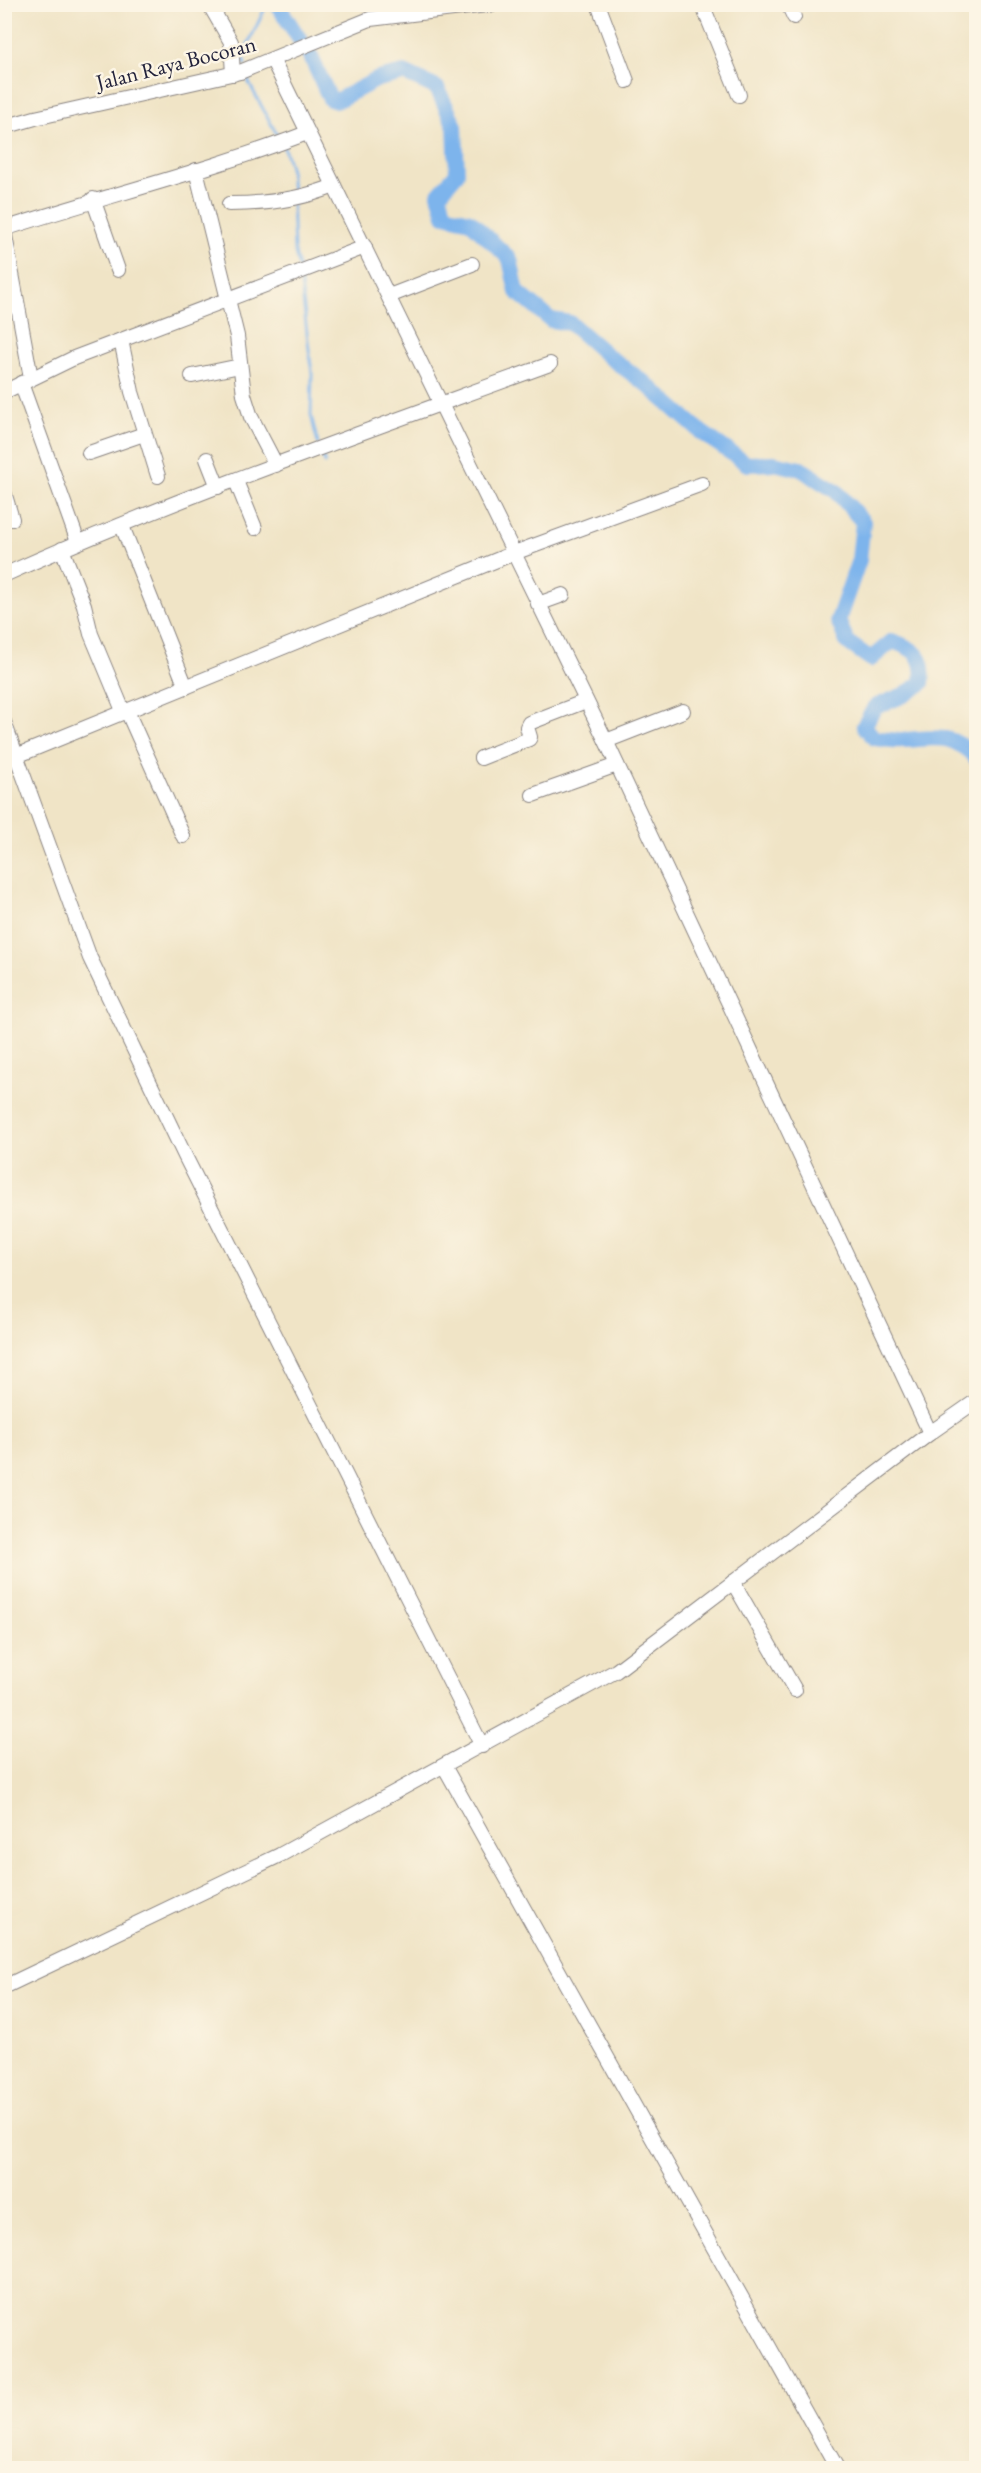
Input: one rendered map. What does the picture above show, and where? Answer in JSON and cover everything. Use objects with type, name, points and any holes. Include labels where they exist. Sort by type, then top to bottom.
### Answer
[{"type":"street","name":"Jalan Raya Bocoran","points":[[4,127],[47,115],[241,72],[273,61],[310,43],[370,19],[495,4]]},
{"type":"street","points":[[598,4],[627,81]]},
{"type":"street","points":[[702,4],[739,95]]},
{"type":"street","points":[[212,9],[231,42],[241,72]]},
{"type":"street","points":[[273,61],[606,741],[930,1433]]},
{"type":"street","points":[[78,542],[26,381],[4,229],[307,133]]},
{"type":"street","points":[[196,170],[237,336],[244,395],[251,417],[276,465]]},
{"type":"street","points":[[229,204],[293,200],[334,186]]},
{"type":"street","points":[[93,200],[118,270]]},
{"type":"street","points":[[4,392],[74,358],[300,274],[365,247]]},
{"type":"street","points":[[389,296],[472,264]]},
{"type":"street","points":[[121,340],[132,392],[158,476]]},
{"type":"street","points":[[4,575],[78,542],[276,465],[549,364]]},
{"type":"street","points":[[192,376],[240,366]]},
{"type":"street","points":[[89,453],[144,434]]},
{"type":"street","points":[[207,459],[218,488]]},
{"type":"street","points":[[236,481],[255,528]]},
{"type":"street","points":[[4,761],[514,553],[702,484]]},
{"type":"street","points":[[4,492],[12,519]]},
{"type":"street","points":[[122,526],[186,687]]},
{"type":"street","points":[[62,549],[84,605],[91,634],[183,836]]},
{"type":"street","points":[[538,604],[563,595]]},
{"type":"street","points":[[481,758],[529,739],[527,727],[529,723],[586,701]]},
{"type":"street","points":[[606,741],[683,711]]},
{"type":"street","points":[[4,722],[18,755],[90,958],[195,1176],[482,1746]]},
{"type":"street","points":[[533,795],[617,765]]},
{"type":"street","points":[[4,1987],[280,1855],[616,1671],[930,1433],[974,1407]]},
{"type":"street","points":[[733,1582],[795,1690]]},
{"type":"street","points":[[444,1766],[837,2469]]},
{"type":"waterway","points":[[245,64],[243,55],[267,4]]},
{"type":"waterway","points":[[277,4],[311,57],[330,99],[336,101],[378,79],[404,73],[437,88],[455,126],[457,173],[439,194],[445,215],[470,221],[510,259],[517,292],[551,320],[570,323],[609,357],[645,383],[701,432],[747,464],[774,463],[801,469],[836,491],[863,522],[859,560],[838,620],[847,642],[871,659],[892,641],[907,647],[920,660],[923,674],[922,683],[904,695],[875,707],[864,726],[874,738],[950,740],[967,749],[976,758]]},
{"type":"waterway","points":[[247,73],[249,83],[280,140]]},
{"type":"waterway","points":[[283,145],[290,167],[292,195]]},
{"type":"waterway","points":[[292,201],[294,249],[299,269]]},
{"type":"waterway","points":[[300,275],[312,374],[311,415],[318,444]]},
{"type":"waterway","points":[[321,453],[325,463]]}]
